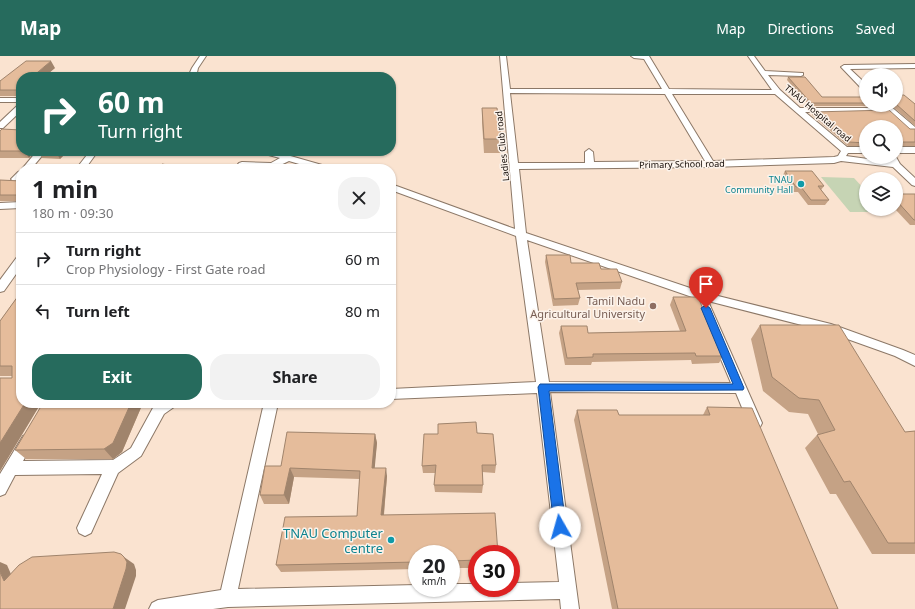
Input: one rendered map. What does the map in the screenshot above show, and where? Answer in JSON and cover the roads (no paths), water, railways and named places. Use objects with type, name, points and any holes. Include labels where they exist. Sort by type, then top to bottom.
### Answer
[{"type":"street","points":[[194,72],[203,56]]},
{"type":"street","name":"Ladies Club road","points":[[503,56],[521,235],[543,387],[570,609]]},
{"type":"street","points":[[634,56],[646,57],[711,164]]},
{"type":"street","name":"TNAU Hospital road","points":[[751,56],[777,92],[798,110],[843,154],[859,151]]},
{"type":"street","points":[[859,81],[844,67],[913,68]]},
{"type":"street","points":[[764,73],[801,74]]},
{"type":"street","points":[[506,91],[777,92]]},
{"type":"street","points":[[0,100],[16,100]]},
{"type":"street","points":[[798,110],[859,108]]},
{"type":"street","points":[[0,126],[16,112]]},
{"type":"street","points":[[893,112],[913,129]]},
{"type":"street","points":[[903,150],[915,150]]},
{"type":"street","points":[[589,152],[590,165]]},
{"type":"street","points":[[843,154],[859,156]]},
{"type":"street","name":"Primary School road","points":[[514,166],[711,164],[834,160],[843,154]]},
{"type":"street","points":[[30,164],[38,156]]},
{"type":"street","points":[[84,164],[90,156]]},
{"type":"street","points":[[281,156],[309,164]]},
{"type":"street","points":[[278,164],[288,158]]},
{"type":"street","points":[[897,164],[915,183]]},
{"type":"street","points":[[396,189],[521,235],[700,295],[827,327],[899,353],[915,361]]},
{"type":"street","points":[[0,206],[16,206]]},
{"type":"street","points":[[0,288],[16,266]]},
{"type":"street","points":[[700,295],[761,438]]},
{"type":"street","points":[[396,394],[543,387],[739,388]]},
{"type":"street","points":[[11,468],[116,467],[136,452],[159,410],[162,408]]},
{"type":"street","points":[[228,598],[270,408]]},
{"type":"street","points":[[0,489],[34,429]]},
{"type":"street","points":[[85,528],[113,466]]},
{"type":"street","points":[[158,609],[228,598],[568,590]]},
{"type":"place","name":"TNAU Community Hall","points":[[801,184]]},
{"type":"place","name":"Tamil Nadu Agricultural University","points":[[653,306]]},
{"type":"place","name":"TNAU Computer centre","points":[[391,540]]}]
